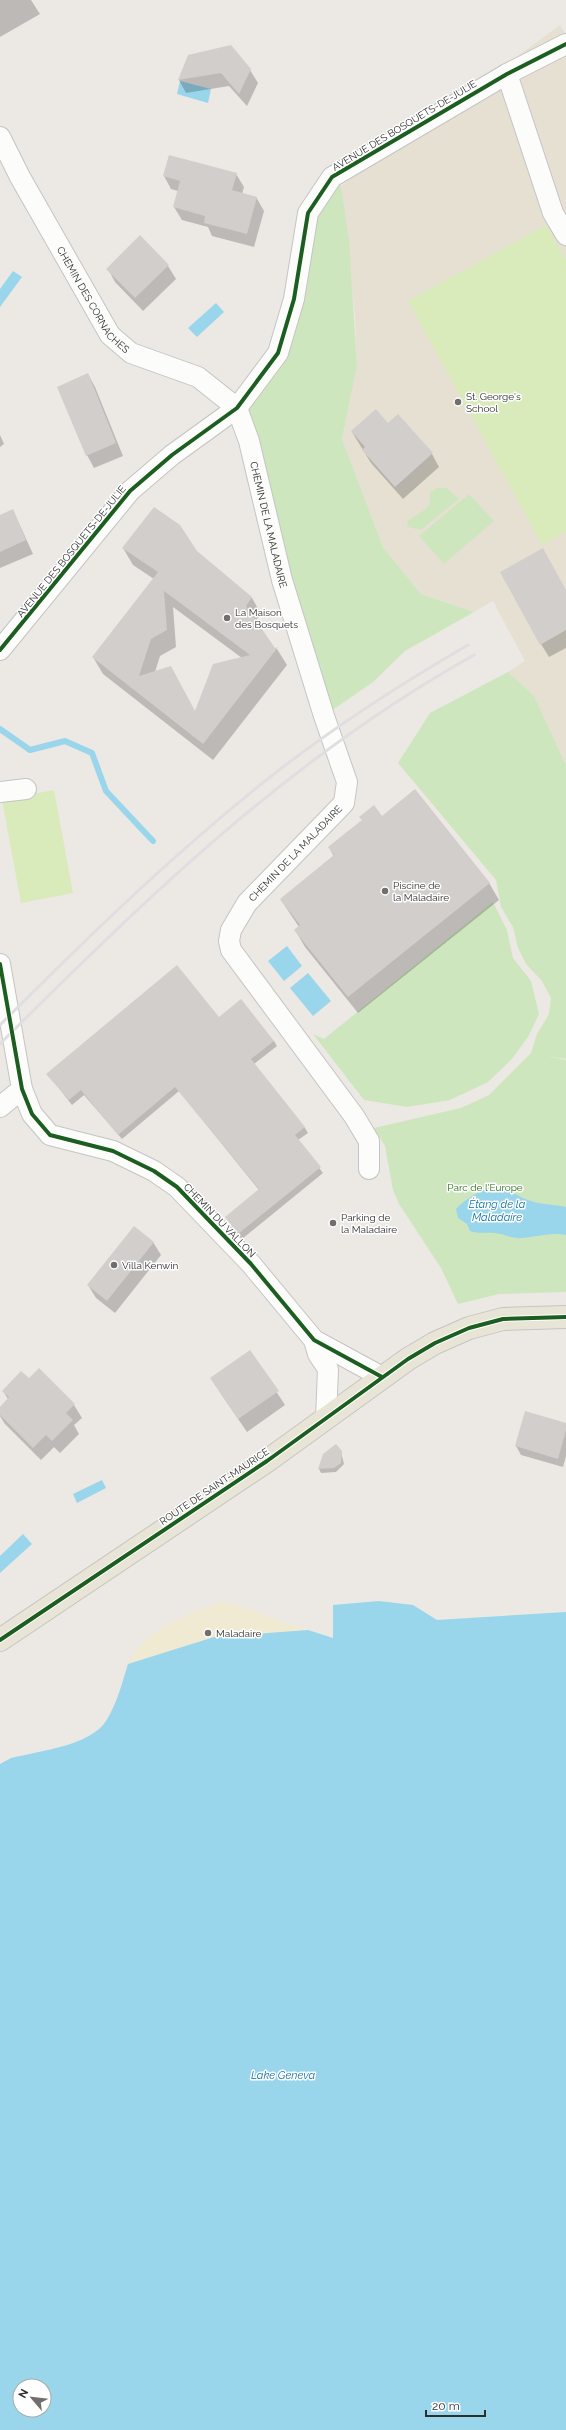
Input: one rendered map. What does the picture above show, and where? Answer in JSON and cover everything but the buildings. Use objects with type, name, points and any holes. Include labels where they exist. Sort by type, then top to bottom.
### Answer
[{"type":"main road","name":"ROUTE DE SAINT-MAURICE","points":[[0,1640],[326,1418],[382,1377],[435,1343],[469,1328],[504,1319],[566,1317]]},
{"type":"street","name":"AVENUE DES BOSQUETS-DE-JULIE","points":[[0,650],[130,491],[172,455],[237,408],[278,353],[294,299],[308,213],[332,177],[507,74],[566,44]]},
{"type":"street","points":[[507,74],[553,213],[566,235]]},
{"type":"street","name":"CHEMIN DES CORNACHES","points":[[0,137],[20,177],[110,335],[131,353],[198,377],[237,408]]},
{"type":"street","name":"CHEMIN DE LA MALADAIRE","points":[[237,408],[249,441],[282,580],[324,716],[347,782],[344,803],[247,904],[231,930],[229,941],[231,950],[354,1116],[369,1141],[369,1169]]},
{"type":"street","points":[[0,792],[26,789]]},
{"type":"street","name":"CHEMIN DU VALLON","points":[[0,964],[22,1088],[32,1114],[50,1135],[114,1151],[154,1171],[177,1187],[251,1264],[314,1340],[382,1377]]},
{"type":"street","points":[[0,1107],[22,1088]]},
{"type":"street","name":"CHEMIN DU VALLON","points":[[314,1340],[318,1354],[328,1369],[326,1418]]},
{"type":"shaded area","name":"St. George's School","points":[[560,25],[566,35],[566,765],[534,697],[508,672],[525,661],[493,601],[474,612],[421,594],[383,547],[342,439],[357,366],[355,316],[341,186]]},
{"type":"green space","points":[[332,177],[341,186],[349,241],[357,366],[342,439],[383,547],[421,594],[474,612],[405,651],[373,682],[324,716],[237,408],[278,353],[302,241]]},
{"type":"green space","points":[[546,225],[566,260],[566,532],[542,545],[408,301]]},
{"type":"green space","points":[[437,488],[447,488],[459,499],[421,530],[408,527],[407,521],[423,511],[430,504],[430,493]]},
{"type":"green space","points":[[469,494],[494,521],[444,564],[419,536]]},
{"type":"green space","name":"Parc de l'Europe","points":[[508,672],[534,696],[566,765],[566,1059],[547,1056],[566,1060],[566,1292],[499,1294],[458,1304],[441,1268],[399,1204],[393,1190],[385,1146],[374,1128],[461,1108],[489,1095],[531,1053],[537,1034],[549,1014],[551,998],[542,981],[526,964],[518,948],[513,927],[501,907],[496,880],[398,763],[430,713]]},
{"type":"green space","points":[[54,790],[73,893],[21,903],[2,800]]},
{"type":"green space","points":[[493,902],[507,930],[513,958],[531,981],[539,1014],[528,1037],[511,1060],[488,1082],[450,1100],[407,1107],[364,1100],[313,1034],[324,1039]]},
{"type":"sand","name":"Maladaire","points":[[224,1601],[308,1630],[214,1637],[128,1664],[136,1651],[157,1631],[169,1624]]},
{"type":"water","points":[[180,81],[211,89],[208,103],[177,94]]},
{"type":"water","points":[[13,271],[22,277],[0,307],[0,289]]},
{"type":"water","points":[[216,303],[224,312],[197,337],[188,328]]},
{"type":"water","points":[[287,946],[302,966],[284,981],[268,961]]},
{"type":"water","points":[[308,973],[331,1001],[313,1016],[290,988]]},
{"type":"water","name":"Étang de la Maladaire","points":[[495,1186],[533,1202],[566,1207],[566,1235],[549,1234],[518,1238],[502,1234],[470,1231],[467,1224],[458,1218],[456,1209],[464,1201],[474,1195]]},
{"type":"water","points":[[102,1480],[106,1488],[77,1503],[73,1494]]},
{"type":"water","points":[[23,1534],[32,1544],[0,1573],[0,1556]]},
{"type":"water","name":"Lake Geneva","points":[[379,1601],[413,1605],[437,1620],[566,1612],[566,2430],[0,2430],[0,1764],[11,1758],[49,1750],[76,1742],[98,1729],[106,1721],[113,1708],[128,1664],[214,1637],[308,1630],[333,1638],[333,1605]]},
{"type":"waterway","points":[[0,729],[30,750],[65,741],[92,753],[106,791],[153,841]]},
{"type":"railway","points":[[0,1025],[102,924],[173,859],[246,797],[305,750],[351,718],[420,673],[468,645]]},
{"type":"railway","points":[[0,1044],[166,883],[283,784],[344,738],[408,695],[474,655]]},
{"type":"cycle path","points":[[0,650],[130,491],[172,455],[237,408],[278,353],[294,299],[308,213],[332,177],[507,74],[566,44]]},
{"type":"cycle path","points":[[0,964],[22,1089],[32,1114],[50,1135],[113,1151],[154,1171],[177,1187],[251,1264],[314,1340],[382,1377]]},
{"type":"cycle path","points":[[0,1640],[267,1461],[408,1359],[435,1343],[469,1328],[503,1319],[566,1317]]},
{"type":"place","name":"St. George's School","points":[[458,402]]},
{"type":"place","name":"La Maison des Bosquets","points":[[227,618]]},
{"type":"place","name":"Piscine de la Maladaire","points":[[385,891]]},
{"type":"place","name":"Parking de la Maladaire","points":[[333,1223]]},
{"type":"place","name":"Villa Kenwin","points":[[114,1265]]},
{"type":"place","name":"Maladaire","points":[[208,1633]]}]
